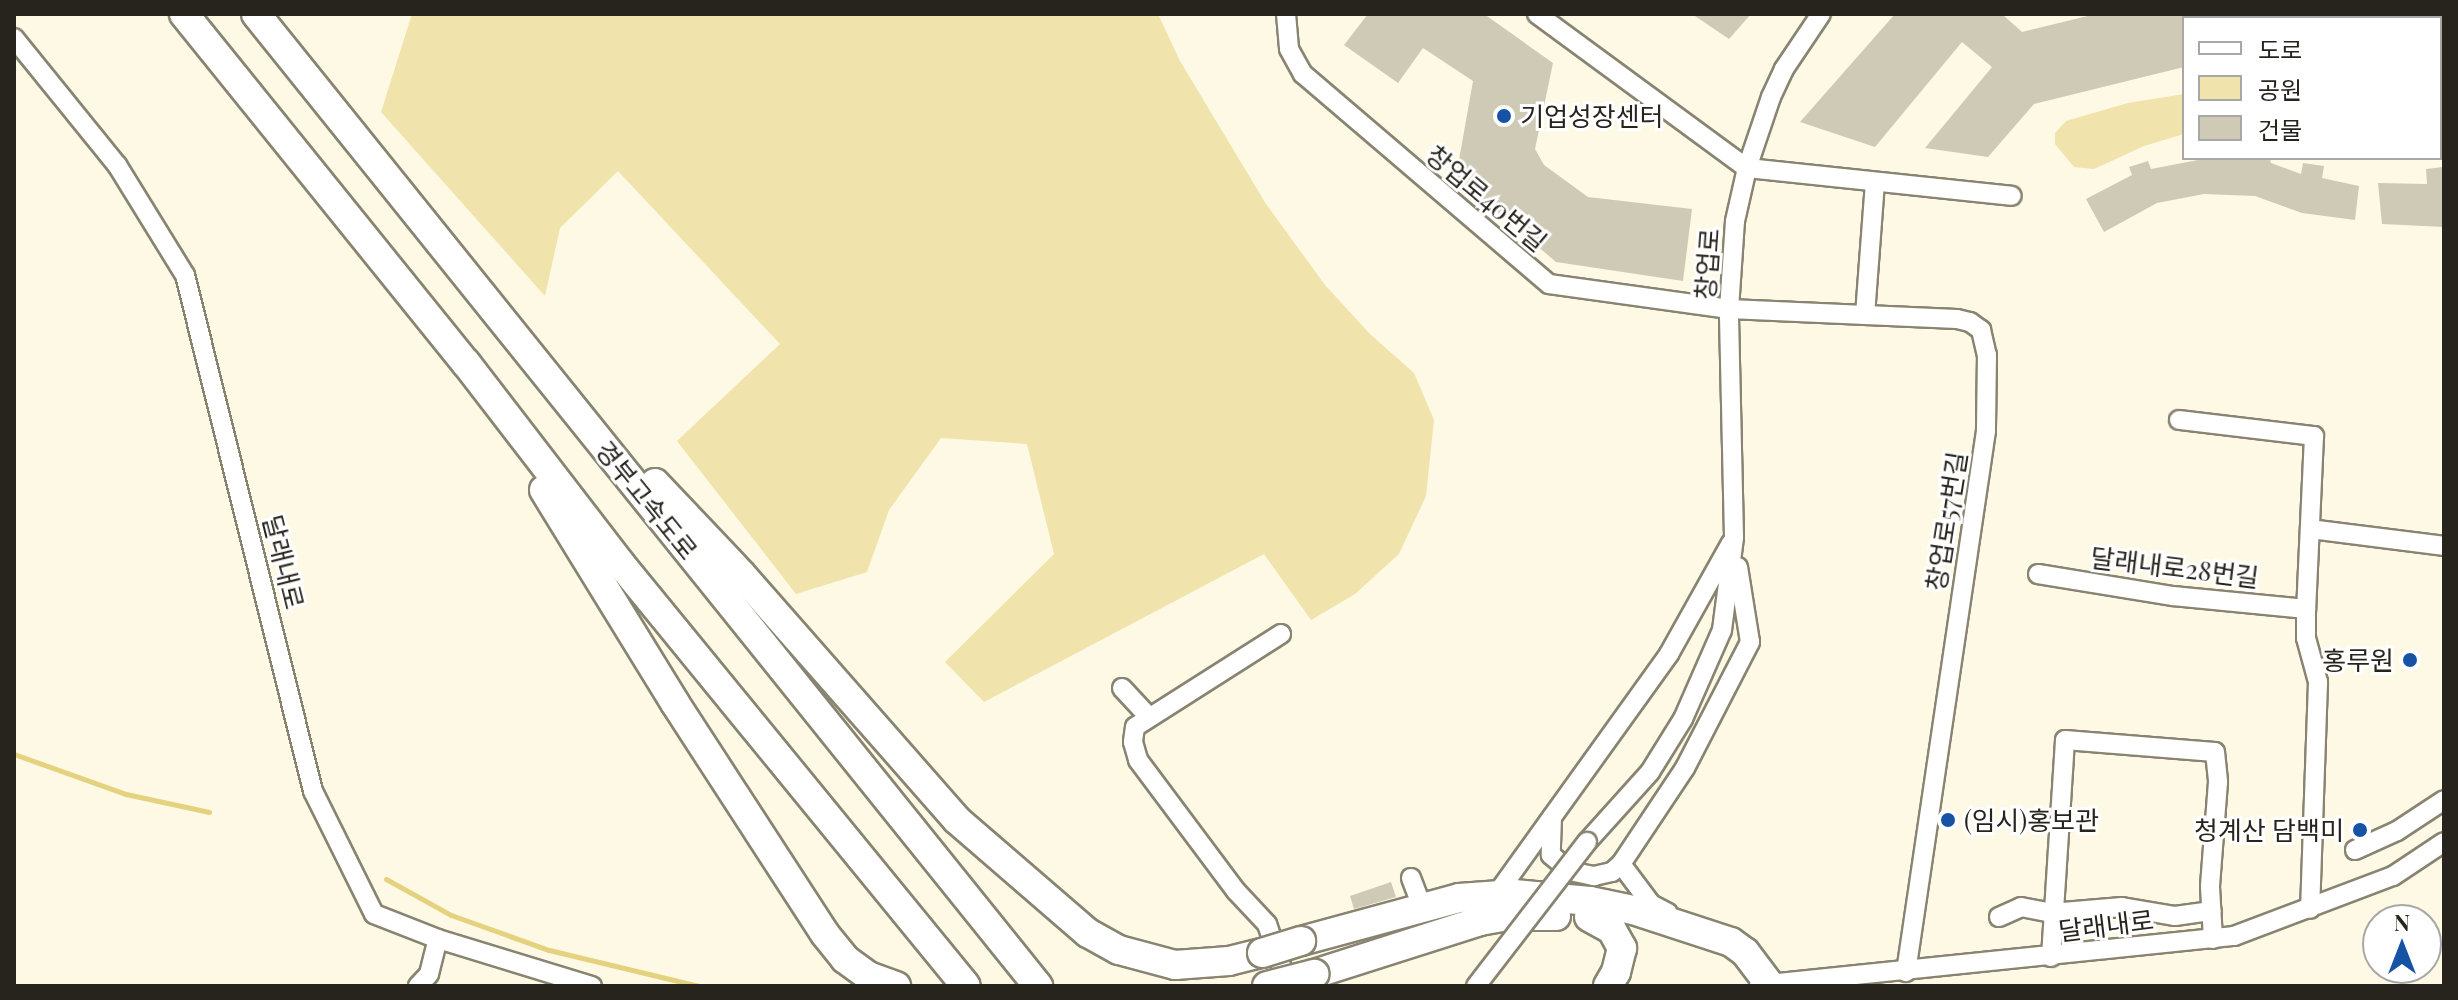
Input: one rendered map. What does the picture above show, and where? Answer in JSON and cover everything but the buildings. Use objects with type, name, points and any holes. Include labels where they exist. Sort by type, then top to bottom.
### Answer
[{"type":"highway","points":[[184,14],[466,363],[620,563],[964,984]]},
{"type":"highway","name":"경부고속도로","points":[[256,14],[1038,986]]},
{"type":"highway","points":[[510,330],[741,574],[957,820],[1088,933],[1119,950],[1175,965],[1229,961],[1422,907],[1459,898],[1496,895],[1590,901],[1700,929],[1745,952],[1762,985]]},
{"type":"highway","points":[[466,363],[675,703],[825,934],[845,959],[868,976],[896,986]]},
{"type":"highway","points":[[1267,986],[1493,918],[1589,917],[1703,944],[1726,953],[1762,985]]},
{"type":"highway","points":[[1589,917],[1612,930],[1622,948],[1616,972],[1608,986]]},
{"type":"street","name":"창업로40번길","points":[[1286,14],[1289,49],[1309,80],[1548,283],[1729,309]]},
{"type":"street","points":[[1537,14],[1747,168],[2012,196]]},
{"type":"street","name":"창업로","points":[[1734,537],[1729,309],[1735,221],[1757,132],[1784,69],[1821,14]]},
{"type":"street","name":"달래내로","points":[[14,38],[117,165],[185,275],[313,791],[374,914],[556,980],[592,986]]},
{"type":"street","points":[[1865,315],[1875,183]]},
{"type":"street","name":"창업로57번길","points":[[1729,309],[1970,322],[1986,339],[1985,443],[1906,972]]},
{"type":"street","points":[[2179,420],[2314,436],[2306,609],[2306,638],[2318,694],[2310,909]]},
{"type":"street","points":[[2310,529],[2444,546]]},
{"type":"street","points":[[1496,895],[1669,654],[1734,537]]},
{"type":"street","points":[[1476,986],[1587,842],[1650,772],[1702,681],[1722,630],[1734,537]]},
{"type":"street","points":[[1552,817],[1551,855],[1570,871],[1594,876],[1612,872],[1621,864],[1685,768],[1750,642],[1734,537]]},
{"type":"street","name":"달래내로28번길","points":[[2038,574],[2173,596],[2306,609]]},
{"type":"street","points":[[1281,634],[1135,727],[1133,742],[1138,760],[1236,891],[1267,924],[1288,986]]},
{"type":"street","points":[[1122,688],[1149,717]]},
{"type":"street","points":[[2051,957],[2051,913],[2065,740],[2215,752],[2218,782],[2212,832],[2213,939]]},
{"type":"street","points":[[2355,850],[2397,831],[2444,800]]},
{"type":"street","name":"달래내로","points":[[1762,985],[2234,936],[2393,876],[2444,842]]},
{"type":"street","points":[[1621,864],[1651,904],[1700,929]]},
{"type":"street","points":[[1411,878],[1422,907]]},
{"type":"street","points":[[1999,917],[2021,907],[2051,913],[2122,907],[2175,916],[2212,911]]},
{"type":"street","points":[[418,986],[429,974],[438,939]]},
{"type":"green space","points":[[412,14],[1158,14],[1180,61],[1266,204],[1325,285],[1370,334],[1414,373],[1434,420],[1426,496],[1399,554],[1355,594],[1311,620],[1264,554],[984,702],[945,662],[1054,554],[1027,444],[941,438],[889,510],[867,572],[796,594],[677,441],[780,344],[618,171],[560,228],[545,296],[381,112]]},
{"type":"green space","points":[[2182,94],[2182,135],[2144,146],[2094,169],[2074,167],[2055,144],[2055,133],[2066,121],[2128,103]]},
{"type":"waterway","points":[[14,754],[126,794],[209,812]]},
{"type":"waterway","points":[[386,879],[451,915],[549,950],[699,986]]},
{"type":"place","name":"기업성장센터","points":[[1504,116]]},
{"type":"place","name":"홍루원","points":[[2410,660]]},
{"type":"place","name":"(임시)홍보관","points":[[1948,820]]},
{"type":"place","name":"청계산 담백미","points":[[2360,830]]}]
